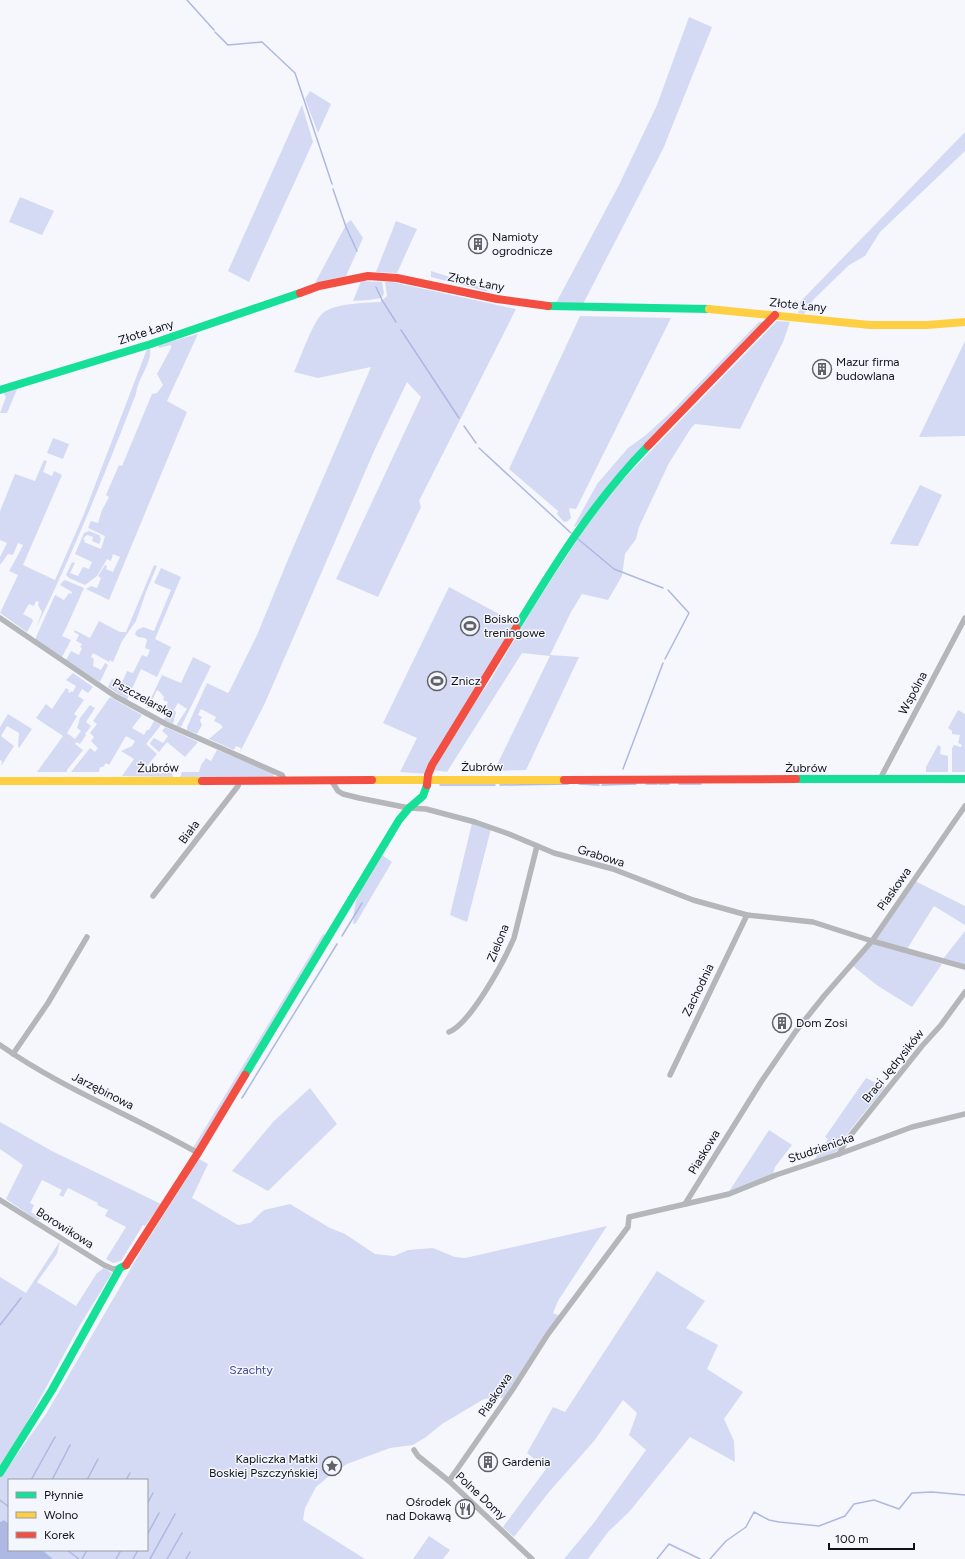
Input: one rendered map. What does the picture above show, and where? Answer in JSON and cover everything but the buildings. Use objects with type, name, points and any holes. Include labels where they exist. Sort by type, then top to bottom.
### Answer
[{"type":"street","name":"Złote Łany","points":[[0,390],[151,344],[319,286],[362,277],[376,276],[397,278],[497,299],[550,306],[715,309],[870,325],[927,326],[965,322]]},
{"type":"street","points":[[0,1473],[52,1390],[120,1268],[125,1266],[131,1258],[198,1153],[399,820],[409,808],[423,796],[426,790],[432,765],[581,525],[627,467],[775,315]]},
{"type":"street","name":"Pszczelarska","points":[[0,618],[114,696],[166,724],[281,774],[284,779]]},
{"type":"street","name":"Wspólna","points":[[880,779],[965,618]]},
{"type":"street","name":"Żubrów","points":[[0,781],[284,779],[965,779]]},
{"type":"street","name":"Biała","points":[[153,896],[238,786],[240,780]]},
{"type":"street","name":"Grabowa","points":[[331,780],[338,791],[343,794],[409,808],[426,810],[475,822],[554,853],[613,869],[693,900],[747,915],[813,922],[872,941],[965,967]]},
{"type":"street","name":"Piaskowa","points":[[449,1481],[513,1389],[548,1334],[628,1227],[629,1217],[685,1204],[744,1108],[796,1031],[872,941],[965,806]]},
{"type":"street","name":"Zielona","points":[[449,1032],[455,1030],[483,995],[500,968],[509,949],[514,938],[537,846]]},
{"type":"street","name":"Zachodnia","points":[[670,1075],[747,915]]},
{"type":"street","points":[[13,1054],[48,1003],[87,937]]},
{"type":"street","name":"Braci Jędrysików","points":[[839,1154],[846,1141],[922,1046],[941,1025],[965,992]]},
{"type":"street","name":"Jarzębinowa","points":[[0,1045],[67,1085],[198,1153]]},
{"type":"street","name":"Studzienicka","points":[[685,1204],[729,1194],[776,1175],[912,1127],[965,1114]]},
{"type":"street","name":"Borowikowa","points":[[0,1200],[104,1265],[113,1268],[120,1268]]},
{"type":"street","name":"Polne Domy","points":[[414,1450],[418,1456],[449,1481],[532,1559]]},
{"type":"green space","points":[[689,17],[712,27],[663,149],[583,304],[556,303],[619,185],[657,105]]},
{"type":"green space","points":[[310,91],[331,104],[318,133],[305,99]]},
{"type":"green space","points":[[302,105],[313,142],[249,282],[228,271]]},
{"type":"green space","points":[[965,132],[965,151],[880,232],[865,256],[849,265],[814,299],[804,314],[798,313],[801,308],[800,302]]},
{"type":"green space","points":[[20,197],[54,211],[42,235],[9,222]]},
{"type":"green space","points":[[351,220],[363,238],[346,276],[315,283],[347,223]]},
{"type":"green space","points":[[396,221],[417,229],[397,273],[376,272]]},
{"type":"green space","points":[[431,271],[491,290],[485,291],[431,277]]},
{"type":"green space","points":[[361,281],[382,282],[384,293],[382,298],[353,301]]},
{"type":"green space","points":[[385,282],[392,282],[516,309],[419,501],[421,507],[378,597],[336,579],[421,397],[407,382],[375,449],[265,703],[240,752],[241,748],[236,746],[234,750],[209,739],[223,727],[214,721],[216,717],[201,709],[198,715],[202,717],[200,720],[202,725],[197,734],[187,730],[187,727],[207,683],[228,693],[230,690],[257,635],[371,367],[318,378],[294,372],[311,332],[319,317],[323,313],[342,305],[380,302],[387,296]]},
{"type":"green space","points":[[580,316],[671,318],[576,509],[569,508],[571,518],[564,522],[557,514],[558,511],[509,469]]},
{"type":"green space","points":[[766,321],[575,527],[574,526],[597,484],[628,448],[646,435],[672,411],[759,322]]},
{"type":"green space","points":[[777,321],[790,322],[783,342],[740,429],[695,424],[691,428],[669,463],[639,527],[636,539],[625,554],[622,576],[608,600],[582,594],[571,612],[550,655],[579,657],[526,770],[494,771],[550,656],[522,653],[447,772],[433,770],[454,733],[492,678],[534,606],[583,531],[614,489]]},
{"type":"green space","points":[[198,334],[167,401],[187,412],[109,600],[86,589],[91,586],[97,588],[101,578],[98,576],[105,565],[107,566],[106,569],[113,572],[120,557],[113,554],[111,561],[107,559],[97,576],[85,585],[69,578],[66,575],[72,562],[75,563],[70,573],[78,576],[83,567],[89,569],[92,562],[75,554],[84,533],[89,531],[99,535],[101,539],[99,544],[92,541],[93,537],[87,535],[83,539],[85,540],[84,542],[101,549],[105,536],[88,528],[91,521],[98,523],[102,510],[109,497],[106,495],[119,465],[122,466],[152,394],[157,393],[163,385],[157,374],[171,348],[171,345],[159,348],[158,345]]},
{"type":"green space","points":[[965,341],[965,436],[919,437]]},
{"type":"green space","points":[[150,348],[147,365],[101,483],[36,628],[42,612],[38,605],[39,602],[36,601],[34,606],[29,604],[23,614],[33,621],[27,632],[0,613],[18,575],[9,571],[23,545],[18,543],[13,555],[8,554],[0,565],[0,557],[7,543],[0,540],[0,511],[15,474],[35,481],[44,460],[47,461],[43,472],[52,476],[54,471],[62,475],[23,565],[55,580],[84,514],[147,349]]},
{"type":"green space","points":[[18,387],[7,413],[0,413],[6,397],[4,394],[5,391]]},
{"type":"green space","points":[[53,438],[69,444],[63,459],[47,453]]},
{"type":"green space","points":[[920,485],[942,495],[918,546],[890,544]]},
{"type":"green space","points":[[154,565],[157,566],[136,621],[122,641],[113,662],[110,660],[109,662],[93,653],[91,657],[94,659],[93,666],[101,670],[105,663],[108,665],[100,682],[66,660],[71,651],[79,655],[82,648],[80,647],[82,644],[76,641],[79,635],[74,632],[75,630],[90,638],[99,621],[120,632],[126,632]]},
{"type":"green space","points":[[161,568],[181,577],[155,639],[171,647],[157,677],[141,669],[127,700],[108,687],[112,679],[114,680],[113,682],[121,685],[127,671],[133,673],[142,655],[147,657],[150,650],[145,648],[147,640],[145,638],[138,637],[135,634],[137,630],[143,627],[154,631],[171,590],[154,583]]},
{"type":"green space","points":[[65,580],[84,588],[62,636],[71,640],[62,657],[36,640],[55,595],[64,600],[69,593],[71,594],[72,592],[60,585]]},
{"type":"green space","points":[[449,587],[512,621],[514,624],[428,774],[400,772],[417,738],[383,723]]},
{"type":"green space","points":[[193,657],[211,666],[181,727],[177,726],[177,724],[187,709],[178,703],[174,710],[176,712],[173,724],[164,720],[166,715],[163,713],[162,715],[161,711],[162,709],[164,710],[168,702],[163,700],[164,697],[157,690],[149,707],[146,709],[162,675],[181,683]]},
{"type":"green space","points":[[73,673],[93,687],[88,693],[82,689],[78,696],[84,700],[74,714],[77,716],[67,733],[75,739],[81,731],[77,728],[80,718],[90,705],[95,708],[86,722],[91,726],[85,734],[86,735],[80,744],[77,742],[75,744],[83,750],[67,772],[37,772],[63,736],[36,718],[46,704],[52,709],[66,688],[69,690],[68,692],[73,692],[76,686],[66,680]]},
{"type":"green space","points":[[110,697],[142,715],[132,728],[144,735],[154,721],[161,725],[146,744],[157,754],[142,772],[138,773],[172,773],[173,777],[112,776],[122,776],[134,759],[121,751],[132,746],[135,741],[126,736],[109,765],[106,763],[103,767],[100,767],[99,772],[71,772],[90,748],[95,752],[98,748],[91,741],[94,737],[90,733],[97,724],[93,721]]},
{"type":"green space","points":[[958,710],[965,714],[965,772],[952,772],[952,748],[954,745],[961,747],[962,745],[958,743],[960,735],[952,734],[952,731],[948,728]]},
{"type":"green space","points":[[8,714],[32,729],[19,748],[19,733],[7,726],[1,736],[14,746],[1,766],[0,727]]},
{"type":"green space","points":[[165,727],[198,742],[185,757],[167,742],[159,752],[150,743],[154,738],[163,743],[168,736],[162,731]]},
{"type":"green space","points":[[938,745],[941,747],[940,754],[948,756],[948,772],[926,772],[926,767]]},
{"type":"green space","points":[[217,750],[273,773],[274,777],[180,777],[182,772],[199,772],[201,765],[206,758],[211,761]]},
{"type":"green space","points":[[472,823],[491,829],[467,922],[450,915]]},
{"type":"green space","points":[[382,855],[392,862],[356,923],[353,924],[357,897]]},
{"type":"green space","points":[[915,881],[965,906],[965,925],[934,906],[907,949],[875,940]]},
{"type":"green space","points":[[965,931],[965,965],[943,959]]},
{"type":"green space","points":[[323,934],[326,935],[197,1150],[193,1148]]},
{"type":"green space","points":[[873,942],[942,964],[912,1007],[878,986],[853,966]]},
{"type":"green space","points":[[866,1078],[885,1087],[843,1139],[837,1151],[821,1159],[814,1160],[828,1139],[825,1137]]},
{"type":"green space","points":[[310,1088],[337,1124],[268,1191],[232,1171],[274,1121]]},
{"type":"green space","points":[[0,1122],[52,1151],[161,1204],[145,1226],[143,1225],[121,1261],[113,1263],[106,1259],[126,1227],[105,1216],[108,1210],[97,1205],[98,1203],[68,1188],[63,1197],[59,1195],[62,1190],[42,1180],[30,1203],[34,1205],[31,1212],[40,1217],[39,1220],[6,1199],[23,1165],[0,1149]]},
{"type":"green space","points":[[769,1130],[792,1145],[775,1167],[773,1174],[728,1193]]},
{"type":"green space","name":"Szachty","points":[[199,1159],[208,1164],[192,1198],[238,1225],[250,1223],[264,1210],[290,1204],[330,1228],[345,1234],[375,1254],[394,1256],[408,1250],[433,1248],[455,1257],[465,1258],[607,1226],[558,1301],[553,1313],[562,1317],[506,1399],[496,1397],[484,1399],[442,1424],[413,1445],[390,1448],[347,1464],[316,1487],[305,1508],[303,1520],[365,1559],[53,1559],[43,1551],[148,1551],[148,1479],[8,1479],[8,1523],[4,1520],[0,1522],[0,1478],[46,1414],[144,1246]]},
{"type":"green space","points":[[60,1241],[57,1254],[37,1282],[76,1306],[97,1273],[104,1268],[112,1273],[80,1325],[12,1450],[0,1466],[0,1277],[26,1293]]},
{"type":"green space","points":[[657,1271],[705,1301],[686,1328],[718,1345],[707,1369],[743,1392],[724,1419],[734,1441],[735,1462],[690,1437],[629,1512],[608,1532],[588,1559],[564,1559],[593,1524],[646,1450],[629,1435],[637,1413],[623,1400],[594,1441],[549,1492],[514,1537],[503,1527],[546,1469],[527,1453],[553,1407],[565,1412]]},
{"type":"green space","points":[[429,1536],[450,1550],[443,1559],[413,1559]]},
{"type":"water","points":[[4,1520],[8,1523],[8,1551],[43,1551],[53,1559],[0,1559],[0,1522]]},
{"type":"waterway","points":[[187,0],[214,30]]},
{"type":"waterway","points":[[215,32],[228,45],[262,42],[295,73],[332,184]]},
{"type":"waterway","points":[[333,189],[346,227],[357,251]]},
{"type":"waterway","points":[[376,287],[382,300],[396,322]]},
{"type":"waterway","points":[[401,330],[459,418]]},
{"type":"waterway","points":[[464,426],[476,443]]},
{"type":"waterway","points":[[479,448],[571,533]]},
{"type":"waterway","points":[[578,539],[614,569],[663,588]]},
{"type":"waterway","points":[[665,659],[689,613],[668,590]]},
{"type":"waterway","points":[[623,769],[663,663]]},
{"type":"waterway","points":[[500,785],[568,784]]},
{"type":"waterway","points":[[579,784],[599,785]]},
{"type":"waterway","points":[[602,785],[636,784]]},
{"type":"waterway","points":[[646,784],[657,784]]},
{"type":"waterway","points":[[659,784],[669,784]]},
{"type":"waterway","points":[[679,784],[701,784]]},
{"type":"waterway","points":[[440,785],[495,785]]},
{"type":"waterway","points":[[342,936],[362,903]]},
{"type":"waterway","points":[[242,1098],[337,944]]},
{"type":"waterway","points":[[0,1325],[21,1298]]},
{"type":"waterway","points":[[32,1479],[55,1437]]},
{"type":"waterway","points":[[53,1479],[70,1445]]},
{"type":"waterway","points":[[88,1479],[98,1459]]},
{"type":"waterway","points":[[127,1479],[130,1473]]},
{"type":"waterway","points":[[710,1559],[726,1541],[746,1527],[754,1512],[769,1520],[819,1526],[845,1516],[854,1504],[874,1500],[899,1509],[912,1493],[932,1492],[965,1495]]},
{"type":"waterway","points":[[148,1502],[153,1493]]},
{"type":"waterway","points":[[0,1500],[8,1506]]},
{"type":"waterway","points":[[148,1533],[159,1513]]},
{"type":"waterway","points":[[150,1559],[175,1514]]},
{"type":"waterway","points":[[167,1559],[182,1533]]},
{"type":"waterway","points":[[657,1559],[669,1544],[700,1559]]},
{"type":"waterway","points":[[68,1551],[79,1559]]},
{"type":"waterway","points":[[82,1559],[86,1551]]},
{"type":"waterway","points":[[116,1559],[120,1551]]},
{"type":"waterway","points":[[133,1559],[137,1551]]},
{"type":"waterway","points":[[186,1559],[190,1552]]},
{"type":"traffic: fast","points":[[0,390],[151,344],[300,293]]},
{"type":"traffic: fast","points":[[548,306],[709,309]]},
{"type":"traffic: fast","points":[[516,628],[593,510],[610,488],[648,446]]},
{"type":"traffic: fast","points":[[796,779],[965,779]]},
{"type":"traffic: fast","points":[[245,1075],[399,820],[409,808],[423,796],[427,785]]},
{"type":"traffic: fast","points":[[0,1473],[52,1390],[120,1268],[126,1265]]},
{"type":"traffic: slow","points":[[709,309],[870,325],[927,325],[965,322]]},
{"type":"traffic: slow","points":[[372,780],[564,780]]},
{"type":"traffic: slow","points":[[0,781],[202,781]]},
{"type":"traffic: jam","points":[[300,293],[319,286],[368,276],[397,278],[497,299],[548,306]]},
{"type":"traffic: jam","points":[[648,446],[775,315]]},
{"type":"traffic: jam","points":[[427,785],[428,775],[432,765],[516,628]]},
{"type":"traffic: jam","points":[[564,780],[796,779]]},
{"type":"traffic: jam","points":[[202,781],[372,780]]},
{"type":"traffic: jam","points":[[126,1265],[198,1153],[245,1075]]},
{"type":"place","name":"Namioty ogrodnicze","points":[[478,244]]},
{"type":"place","name":"Mazur firma budowlana","points":[[822,369]]},
{"type":"place","name":"Boisko treningowe","points":[[470,626]]},
{"type":"place","name":"Znicz","points":[[437,681]]},
{"type":"place","name":"Dom Zosi","points":[[782,1023]]},
{"type":"place","name":"Gardenia","points":[[488,1462]]},
{"type":"place","name":"Kapliczka Matki Boskiej Pszczyńskiej","points":[[332,1466]]},
{"type":"place","name":"Ośrodek nad Dokawą","points":[[465,1509]]}]
